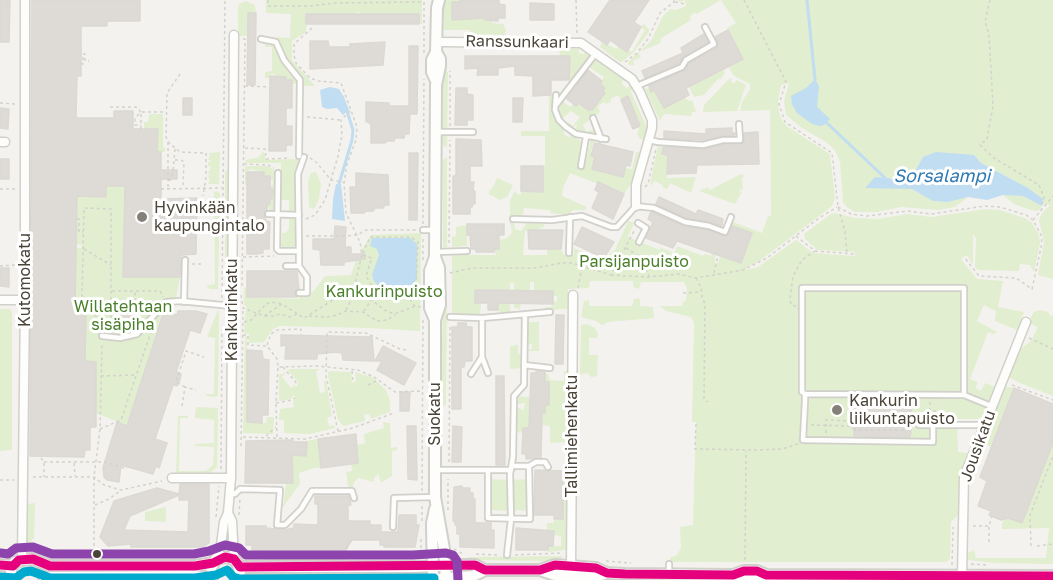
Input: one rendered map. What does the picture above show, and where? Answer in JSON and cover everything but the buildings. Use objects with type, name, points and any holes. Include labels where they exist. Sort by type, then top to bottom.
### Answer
[{"type":"street","name":"Kutomokatu","points":[[12,572],[19,478],[25,300],[25,0]]},
{"type":"street","name":"Suokatu","points":[[433,580],[435,320],[440,305],[439,268],[435,254],[436,81],[432,72],[432,60],[436,47],[434,3]]},
{"type":"street","name":"Kankurinkatu","points":[[215,561],[228,513],[231,478],[232,306],[237,295],[234,35]]},
{"type":"street","name":"Ranssunkaari","points":[[436,47],[577,43],[585,45],[632,79],[652,120],[653,141],[636,185],[636,206]]},
{"type":"street","name":"Tallimiehenkatu","points":[[571,571],[573,295]]},
{"type":"street","points":[[0,300],[25,300]]},
{"type":"street","name":"Jousikatu","points":[[962,576],[963,482],[1026,322]]},
{"type":"street","points":[[172,478],[231,478]]},
{"type":"street","name":"Suokatu","points":[[435,503],[440,522],[447,579]]},
{"type":"street","name":"Kankurinkatu","points":[[228,513],[232,521],[237,563]]},
{"type":"street","points":[[0,565],[12,572],[33,559],[42,564],[195,566],[225,557],[237,563],[446,565],[480,573]]},
{"type":"street","points":[[42,564],[45,572],[42,578],[195,576],[212,580],[210,571],[215,561]]},
{"type":"street","points":[[237,563],[238,580],[332,580]]},
{"type":"street","points":[[425,580],[480,573],[536,573],[555,576],[571,571],[595,577],[607,573],[669,570],[733,575],[744,579],[757,579],[766,575],[840,578],[1053,576]]},
{"type":"lane","points":[[637,86],[682,67],[686,60],[714,44],[705,27]]},
{"type":"lane","points":[[261,39],[276,42],[284,60],[300,80],[302,157],[298,174],[299,266],[307,277],[307,293],[298,293]]},
{"type":"lane","points":[[556,105],[596,53]]},
{"type":"lane","points":[[556,95],[559,120],[566,127],[576,134],[604,139],[593,118]]},
{"type":"lane","points":[[653,141],[703,145],[723,140],[740,140],[739,124]]},
{"type":"lane","points":[[436,132],[473,132]]},
{"type":"lane","points":[[581,166],[586,137]]},
{"type":"lane","points":[[278,173],[279,251],[299,251]]},
{"type":"lane","points":[[513,219],[552,220],[582,216],[617,228],[636,206],[654,208],[685,222],[710,226],[725,232],[731,217]]},
{"type":"lane","points":[[268,214],[299,218]]},
{"type":"lane","points":[[569,253],[570,217]]},
{"type":"lane","points":[[638,223],[646,228],[639,242]]},
{"type":"lane","points":[[423,230],[435,230]]},
{"type":"lane","points":[[435,254],[467,251]]},
{"type":"lane","points":[[184,302],[185,260]]},
{"type":"lane","points":[[286,266],[299,266]]},
{"type":"lane","points":[[933,425],[933,442],[803,440],[805,394],[802,392],[802,288],[964,288],[964,395]]},
{"type":"lane","points":[[102,336],[130,337],[137,334],[166,302],[232,306]]},
{"type":"lane","points":[[450,317],[482,318],[550,312]]},
{"type":"lane","points":[[507,555],[511,519],[514,396],[524,385],[525,314]]},
{"type":"lane","points":[[482,318],[482,357],[488,373]]},
{"type":"lane","points":[[471,374],[482,357]]},
{"type":"lane","points":[[524,365],[550,368]]},
{"type":"lane","points":[[805,394],[964,395],[991,406]]},
{"type":"lane","points":[[856,403],[909,404],[909,395]]},
{"type":"lane","points":[[919,425],[984,424]]},
{"type":"lane","points":[[435,470],[512,468],[530,466],[536,462],[544,462],[549,466]]},
{"type":"lane","points":[[491,469],[488,518],[530,519],[530,466]]},
{"type":"lane","points":[[230,493],[235,494],[240,489],[280,490],[277,525],[285,525],[301,508],[312,491],[352,491],[354,498]]},
{"type":"lane","points":[[393,527],[394,498],[435,503]]},
{"type":"path","points":[[222,306],[225,0]]},
{"type":"path","points":[[268,0],[268,6],[311,6],[334,3],[434,3]]},
{"type":"path","points":[[576,0],[577,43]]},
{"type":"path","points":[[744,0],[786,82],[779,104],[785,122],[832,153],[838,207],[845,231],[847,254]]},
{"type":"path","points":[[990,0],[985,22],[989,34],[993,106],[987,139],[980,145],[994,158],[1039,185],[1044,197],[1041,211]]},
{"type":"path","points":[[618,69],[636,54],[648,39],[660,13],[674,1],[685,4]]},
{"type":"path","points":[[312,28],[294,44],[294,55],[296,63],[309,77],[317,81],[341,83],[351,110],[357,128],[344,183],[346,213],[360,242],[362,255]]},
{"type":"path","points":[[242,437],[243,308],[237,295],[243,257],[245,39]]},
{"type":"path","points":[[83,54],[85,54],[86,61],[89,63],[82,64],[83,54]]},
{"type":"path","points":[[168,189],[167,93],[180,74]]},
{"type":"path","points":[[244,86],[269,87]]},
{"type":"path","points":[[0,103],[16,104]]},
{"type":"path","points":[[110,107],[136,107],[141,112],[166,112]]},
{"type":"path","points":[[299,218],[308,219],[315,215],[325,200],[338,156],[342,135],[341,120],[351,110]]},
{"type":"path","points":[[141,112],[141,129]]},
{"type":"path","points":[[141,112],[135,118],[135,125],[141,125]]},
{"type":"path","points":[[310,117],[341,120]]},
{"type":"path","points":[[168,141],[180,152],[206,153],[206,177],[202,196]]},
{"type":"path","points":[[645,187],[648,184],[653,141]]},
{"type":"path","points":[[168,181],[172,177],[175,148]]},
{"type":"path","points":[[244,148],[265,149],[266,159],[274,158]]},
{"type":"path","points":[[174,160],[184,162],[183,188]]},
{"type":"path","points":[[243,164],[268,165],[278,173]]},
{"type":"path","points":[[334,181],[344,183]]},
{"type":"path","points":[[161,189],[222,188]]},
{"type":"path","points":[[0,189],[15,189]]},
{"type":"path","points":[[1033,220],[1053,196]]},
{"type":"path","points":[[838,207],[851,214],[867,216],[908,211],[931,213],[992,207],[1017,211],[1033,220],[1041,235],[1042,243],[1032,289],[1016,278],[979,276],[964,257]]},
{"type":"path","points":[[449,273],[472,268],[532,268],[562,263],[572,263],[611,275],[649,277],[679,274],[695,278],[714,273],[743,270],[756,265],[838,207]]},
{"type":"path","points":[[94,552],[94,477],[100,429],[102,325],[82,296],[84,208],[111,209],[111,337]]},
{"type":"path","points":[[77,219],[79,219],[79,232],[83,232]]},
{"type":"path","points":[[611,275],[638,223]]},
{"type":"path","points":[[299,236],[357,235],[366,230],[423,230]]},
{"type":"path","points":[[796,236],[815,251],[855,254]]},
{"type":"path","points":[[346,311],[355,288],[362,255],[370,237],[411,237],[418,242],[423,242]]},
{"type":"path","points":[[408,297],[418,278],[418,242]]},
{"type":"path","points":[[83,247],[111,265]]},
{"type":"path","points":[[625,248],[640,257],[649,277]]},
{"type":"path","points":[[243,257],[272,257],[279,251]]},
{"type":"path","points":[[802,306],[791,305],[792,282],[802,260],[815,251]]},
{"type":"path","points":[[362,255],[372,258],[366,276]]},
{"type":"path","points":[[714,273],[718,255]]},
{"type":"path","points":[[193,264],[202,264]]},
{"type":"path","points":[[0,266],[15,265]]},
{"type":"path","points":[[357,273],[366,276],[376,293]]},
{"type":"path","points":[[695,278],[701,287],[705,303],[704,399],[708,402]]},
{"type":"path","points":[[355,288],[386,311],[395,314]]},
{"type":"path","points":[[308,316],[355,288]]},
{"type":"path","points":[[111,291],[160,291],[166,302]]},
{"type":"path","points":[[111,311],[129,311],[135,303],[134,291]]},
{"type":"path","points":[[383,294],[404,291],[416,306]]},
{"type":"path","points":[[683,293],[702,292]]},
{"type":"path","points":[[376,293],[396,299],[408,297]]},
{"type":"path","points":[[363,312],[376,293]]},
{"type":"path","points":[[243,322],[251,320],[261,307],[271,302],[282,304],[304,318],[337,315],[346,311],[363,312],[377,321],[387,320],[395,314],[416,306],[423,307]]},
{"type":"path","points":[[264,315],[282,304]]},
{"type":"path","points":[[243,308],[264,315],[280,314],[290,317],[297,314]]},
{"type":"path","points":[[100,429],[121,420],[155,314]]},
{"type":"path","points":[[216,523],[220,478],[222,328]]},
{"type":"path","points":[[267,346],[271,334],[277,330],[301,329],[301,335]]},
{"type":"path","points":[[339,431],[326,368],[327,332],[366,333],[400,349],[408,350]]},
{"type":"path","points":[[243,335],[248,335],[248,345],[267,346],[277,359],[279,367],[276,403],[277,437]]},
{"type":"path","points":[[1032,339],[1053,350]]},
{"type":"path","points":[[196,390],[175,382],[186,351],[204,357]]},
{"type":"path","points":[[279,367],[316,366],[366,372],[395,392],[422,391]]},
{"type":"path","points":[[282,367],[298,385]]},
{"type":"path","points":[[352,370],[353,383]]},
{"type":"path","points":[[101,376],[136,375]]},
{"type":"path","points":[[368,385],[378,380]]},
{"type":"path","points":[[1002,381],[1053,400]]},
{"type":"path","points":[[182,406],[185,387]]},
{"type":"path","points":[[930,395],[930,411],[937,411],[937,418]]},
{"type":"path","points":[[276,403],[295,398]]},
{"type":"path","points":[[232,436],[305,439],[339,431],[394,413]]},
{"type":"path","points":[[856,416],[856,413],[907,413],[907,416]]},
{"type":"path","points":[[826,441],[826,420],[852,421]]},
{"type":"path","points":[[696,424],[695,449],[782,449],[793,447],[803,440]]},
{"type":"path","points":[[804,424],[852,426]]},
{"type":"path","points":[[266,437],[277,427]]},
{"type":"path","points":[[855,428],[855,430],[907,429]]},
{"type":"path","points":[[745,564],[746,450]]},
{"type":"path","points":[[1031,546],[1030,515],[1053,456]]},
{"type":"path","points":[[41,458],[44,462],[44,477]]},
{"type":"path","points":[[44,462],[105,462],[127,469]]},
{"type":"path","points":[[74,462],[75,477]]},
{"type":"path","points":[[0,480],[94,477],[104,485],[121,490]]},
{"type":"path","points":[[94,505],[109,499],[121,490],[172,478]]},
{"type":"path","points":[[989,526],[989,545]]},
{"type":"path","points":[[346,555],[348,542]]},
{"type":"path","points":[[1037,546],[1053,544]]},
{"type":"path","points":[[454,549],[464,554]]},
{"type":"path","points":[[474,554],[571,554]]},
{"type":"green space","points":[[266,0],[422,0],[422,24],[419,24],[418,14],[363,14],[358,12],[355,14],[307,14],[306,32],[292,41],[292,60],[315,86],[302,86],[301,78],[289,63],[277,37],[290,38],[291,14],[266,13]]},
{"type":"green space","points":[[444,0],[460,0],[452,20],[485,18],[492,23],[503,24],[506,30],[505,35],[470,34],[470,30],[444,30]]},
{"type":"green space","points":[[685,0],[721,0],[697,14],[692,14],[691,20],[660,39],[661,43],[641,51],[639,53],[641,57],[633,61],[634,65],[629,65],[628,62],[651,41],[663,16],[670,9],[676,10],[686,6]]},
{"type":"green space","name":"Parsijanpuisto","points":[[721,0],[1053,0],[1053,279],[1038,275],[1044,242],[1039,220],[1050,205],[1043,203],[1042,199],[1028,188],[981,163],[974,155],[923,157],[910,180],[875,177],[912,189],[933,201],[948,202],[968,197],[955,207],[938,210],[901,207],[877,212],[855,212],[848,208],[843,202],[840,162],[835,150],[786,115],[784,101],[789,83],[781,85],[778,101],[779,113],[783,122],[830,154],[835,198],[832,206],[758,262],[747,267],[746,270],[758,267],[796,240],[813,253],[855,256],[855,252],[817,250],[805,239],[804,234],[835,213],[855,218],[878,219],[907,214],[931,217],[986,209],[999,210],[1025,218],[1032,223],[1039,235],[1040,243],[1034,272],[1030,265],[1020,264],[1019,271],[978,270],[975,267],[976,238],[973,234],[973,265],[967,255],[961,259],[977,279],[1003,281],[998,307],[1024,312],[1017,330],[995,321],[996,311],[984,305],[977,321],[997,332],[994,334],[988,332],[970,379],[978,382],[975,388],[981,391],[985,383],[995,387],[983,419],[957,419],[958,452],[969,453],[960,480],[959,514],[951,522],[950,559],[946,562],[670,562],[670,558],[677,555],[681,548],[680,527],[693,525],[696,422],[692,422],[694,323],[691,317],[666,311],[659,306],[682,306],[683,301],[686,301],[687,288],[684,282],[641,282],[639,289],[633,287],[633,281],[590,281],[589,288],[568,289],[568,309],[545,310],[545,307],[552,307],[553,302],[557,301],[557,296],[553,296],[553,291],[534,290],[534,282],[530,282],[530,290],[516,290],[516,303],[521,304],[520,309],[514,308],[514,283],[510,283],[510,314],[503,314],[498,310],[498,303],[508,303],[507,290],[475,290],[475,303],[481,303],[480,315],[452,313],[452,255],[496,255],[494,249],[499,249],[499,240],[507,238],[512,233],[510,200],[515,191],[521,195],[521,191],[543,192],[545,136],[521,136],[521,131],[549,131],[549,95],[552,95],[555,119],[564,134],[581,141],[578,166],[584,168],[591,139],[595,143],[591,150],[592,156],[595,157],[592,169],[622,177],[625,168],[632,169],[636,152],[641,153],[634,179],[624,194],[570,173],[562,196],[587,207],[585,210],[574,210],[566,215],[551,213],[550,210],[524,208],[523,215],[513,215],[515,229],[521,231],[527,223],[544,224],[540,230],[525,231],[523,255],[547,255],[547,249],[561,249],[564,255],[574,255],[574,248],[596,259],[598,256],[604,258],[615,250],[628,221],[634,223],[628,237],[660,250],[659,247],[672,252],[673,256],[677,246],[703,256],[715,254],[715,263],[718,263],[720,256],[741,262],[752,233],[732,226],[728,236],[730,226],[733,222],[762,233],[768,216],[771,216],[770,110],[740,111],[750,84],[734,76],[728,66],[743,58],[727,28],[736,23]]},
{"type":"green space","points":[[246,1],[255,5],[256,13],[248,14],[247,36],[238,36],[238,8],[239,4]]},
{"type":"green space","points":[[644,24],[649,32],[633,53],[623,61],[620,62],[600,47],[602,42],[616,49],[618,46],[626,52],[628,50],[632,52],[645,30],[640,27]]},
{"type":"green space","points":[[265,44],[276,48],[286,69],[297,84],[292,84],[292,80],[286,80],[286,77],[275,77],[275,74],[270,74],[270,78],[265,78],[265,72],[272,71],[272,47],[265,47]]},
{"type":"green space","points":[[559,48],[579,49],[579,53],[584,54],[586,50],[592,54],[571,81],[569,81],[570,56],[560,56]]},
{"type":"green space","points":[[597,58],[626,80],[625,82],[622,80],[622,84],[626,88],[630,83],[631,92],[648,130],[645,140],[640,139],[637,134],[640,126],[628,97],[621,100],[618,95],[611,99],[611,104],[604,102],[598,106],[600,112],[583,125],[586,132],[594,129],[594,133],[581,132],[576,130],[577,124],[573,128],[567,124],[568,122],[573,126],[580,117],[571,111],[562,119],[560,116],[558,108],[562,101],[570,107],[579,103],[588,110],[592,110],[605,93],[603,91],[605,88],[600,84],[604,77],[589,67]]},
{"type":"green space","points":[[443,69],[448,72],[447,146],[445,147],[443,145]]},
{"type":"green space","points":[[723,69],[725,73],[721,79],[718,79],[704,95],[694,97],[689,87]]},
{"type":"green space","points":[[730,78],[731,82],[734,83],[737,80],[746,85],[737,111],[703,112],[704,105]]},
{"type":"green space","points":[[649,88],[651,92],[654,90],[664,108],[684,97],[689,101],[692,100],[696,112],[692,112],[691,116],[664,114],[660,121],[645,89]]},
{"type":"green space","points":[[149,114],[163,114],[165,152],[157,152],[158,129],[144,129],[144,122],[148,122]]},
{"type":"green space","points":[[661,144],[662,154],[668,155],[667,178],[696,177],[691,193],[670,183],[667,189],[654,181],[652,185],[650,184],[658,146]]},
{"type":"green space","points":[[263,151],[266,160],[301,159],[295,173],[295,213],[286,212],[289,210],[289,200],[279,200],[281,163],[245,163],[246,160],[259,157]]},
{"type":"green space","points":[[220,152],[219,184],[208,184],[210,181],[208,175],[211,175],[208,173],[211,167],[208,166],[208,162],[211,162],[208,160],[210,154],[208,153]]},
{"type":"green space","points":[[447,157],[447,247],[443,247],[443,160]]},
{"type":"green space","points":[[245,166],[268,166],[275,171],[276,212],[271,212],[265,207],[265,204],[270,204],[270,199],[272,199],[273,190],[270,189],[270,185],[273,185],[273,180],[270,180],[269,176],[264,176],[264,172],[250,169],[247,172],[247,186],[245,186]]},
{"type":"green space","points":[[228,170],[227,289],[225,289],[225,171]]},
{"type":"green space","points":[[316,172],[321,184],[319,199],[314,209],[309,207],[308,181],[311,173]]},
{"type":"green space","points":[[741,174],[745,176],[742,178],[743,189],[739,191],[742,192],[735,204],[699,191],[708,187],[710,190]]},
{"type":"green space","points":[[497,178],[513,185],[508,196],[500,200],[489,194]]},
{"type":"green space","name":"Willatehtaan sisäpiha","points":[[106,186],[125,186],[123,276],[180,277],[173,314],[163,311],[127,425],[95,413],[96,362],[85,361],[86,308],[75,307],[76,248],[81,248],[82,245],[76,244],[77,196],[106,197]]},
{"type":"green space","points":[[214,192],[220,193],[218,289],[210,289],[206,286],[215,284]]},
{"type":"green space","points":[[1003,195],[1023,196],[1042,206],[1038,211],[1030,210],[1014,204]]},
{"type":"green space","points":[[282,217],[297,220],[296,249],[281,249],[282,233],[289,229],[289,219]]},
{"type":"green space","points":[[467,225],[467,246],[452,247],[452,237],[456,236],[456,227]]},
{"type":"green space","name":"Kankurinpuisto","points":[[421,233],[420,331],[280,326],[273,329],[264,342],[249,343],[249,334],[244,333],[246,306],[244,305],[244,288],[247,288],[247,297],[299,299],[309,297],[325,276],[351,275],[357,257],[371,235]]},
{"type":"green space","points":[[443,290],[447,293],[446,405],[441,407]]},
{"type":"green space","points":[[638,298],[640,306],[653,307],[654,318],[608,322],[602,325],[581,317],[584,301],[589,300],[589,306],[632,306],[634,299]]},
{"type":"green space","points":[[0,309],[12,311],[12,450],[0,451]]},
{"type":"green space","points":[[218,310],[218,396],[215,397],[206,396],[206,394],[214,394],[215,338],[207,337]]},
{"type":"green space","points":[[1040,310],[1048,312],[1051,317],[1053,314],[1053,396],[1010,378],[1008,372],[1018,351],[1031,341],[1038,327],[1031,324],[1031,317],[1034,312]]},
{"type":"green space","points":[[526,322],[539,322],[539,351],[526,350],[532,349],[532,344],[526,345]]},
{"type":"green space","points":[[587,324],[595,328],[598,334],[597,338],[589,338],[589,355],[598,355],[597,376],[591,377],[587,373],[580,375],[581,325]]},
{"type":"green space","points":[[245,336],[247,336],[247,422],[266,423],[267,417],[274,417],[273,434],[243,433]]},
{"type":"green space","points":[[518,345],[518,354],[522,354],[522,368],[510,369],[510,346]]},
{"type":"green space","points":[[321,369],[316,371],[320,393],[325,392],[324,381],[326,381],[332,416],[327,418],[329,426],[334,425],[335,428],[310,434],[284,433],[284,420],[279,420],[280,409],[294,407],[293,401],[295,400],[294,395],[291,399],[279,401],[279,375],[286,372],[282,377],[291,388],[295,385],[296,387],[299,383],[287,370]]},
{"type":"green space","points":[[564,371],[567,371],[567,442],[550,443],[550,426],[541,423],[523,428],[523,433],[515,432],[515,407],[524,410],[525,403],[515,404],[516,396],[530,397],[530,413],[545,413],[545,405],[549,405],[545,374],[548,374],[550,380],[564,381]]},
{"type":"green space","points":[[328,372],[351,372],[352,383],[356,381],[355,372],[372,377],[386,390],[390,401],[390,412],[371,419],[369,414],[364,415],[365,421],[343,426],[338,420],[328,376]]},
{"type":"green space","points":[[1003,386],[1014,388],[991,447],[981,443]]},
{"type":"green space","points":[[196,407],[218,408],[217,467],[209,474],[176,474],[178,416],[188,416],[188,418],[180,418],[179,471],[206,471],[213,465],[214,447],[195,446],[195,444],[214,443],[214,420],[195,418]]},
{"type":"green space","points":[[383,422],[390,423],[391,448],[397,447],[397,450],[392,451],[392,476],[382,482],[379,474],[374,478],[374,482],[358,478],[353,488],[348,487],[346,472],[352,471],[351,464],[358,463],[357,445],[365,443],[364,434],[384,428]]},
{"type":"green space","points":[[318,439],[321,468],[299,473],[300,484],[283,507],[286,483],[293,483],[292,440],[297,441],[306,456],[306,441]]},
{"type":"green space","points":[[1053,443],[1053,564],[967,560],[966,554],[974,550],[976,558],[1046,558],[1049,528],[1002,529],[1002,523],[1006,517],[1022,523]]},
{"type":"green space","points":[[563,471],[567,471],[566,550],[548,552],[548,546],[561,546],[561,536],[547,531],[547,523],[554,523],[554,519],[563,518]]},
{"type":"green space","points":[[490,479],[508,480],[508,511],[490,510]]},
{"type":"green space","points":[[527,479],[528,511],[517,510],[513,513],[513,480]]},
{"type":"green space","points":[[35,503],[34,539],[26,545],[27,504]]},
{"type":"green space","points":[[166,507],[166,522],[145,521],[145,512]]},
{"type":"green space","points":[[563,556],[561,559],[552,561],[467,560],[469,557]]},
{"type":"green space","points":[[263,557],[346,558],[346,564],[263,563]]},
{"type":"green space","points":[[263,570],[402,571],[402,574],[262,576]]},
{"type":"water","points":[[815,79],[819,86],[817,107],[830,119],[820,126],[812,124],[797,113],[791,96],[806,88]]},
{"type":"water","points":[[330,87],[339,89],[344,97],[349,110],[343,115],[337,108],[322,107],[320,90]]},
{"type":"water","name":"Sorsalampi","points":[[936,152],[974,155],[981,163],[1028,188],[1043,199],[1042,206],[1023,196],[1003,195],[987,200],[968,197],[948,202],[933,201],[912,189],[865,188],[875,177],[910,180],[923,157]]},
{"type":"water","points":[[336,184],[341,184],[345,221],[332,219]]},
{"type":"water","points":[[372,238],[410,238],[417,244],[417,278],[412,287],[391,290],[379,287],[374,281],[372,275],[379,255],[377,249],[370,246]]},
{"type":"waterway","points":[[807,0],[815,79]]},
{"type":"waterway","points":[[339,184],[352,140],[353,130],[347,111]]},
{"type":"waterway","points":[[827,123],[885,178]]},
{"type":"transit line","points":[[1,553],[8,554],[16,548],[33,547],[52,554],[194,554],[225,545],[239,548],[246,555],[446,553],[453,555],[457,561],[458,580]]},
{"type":"transit line","points":[[0,565],[13,566],[19,560],[33,559],[50,566],[195,566],[213,563],[225,557],[234,559],[240,567],[475,565],[485,570],[540,570],[555,565],[596,568],[607,573],[625,574],[733,575],[744,571],[757,571],[766,575],[1053,576]]},
{"type":"transit line","points":[[0,577],[16,578],[24,572],[31,571],[50,578],[195,578],[216,575],[227,570],[233,577],[240,579],[434,578],[434,580]]},
{"type":"place","name":"Hyvinkään kaupungintalo","points":[[142,217]]},
{"type":"place","name":"Kankurin liikuntapuisto","points":[[837,410]]}]
